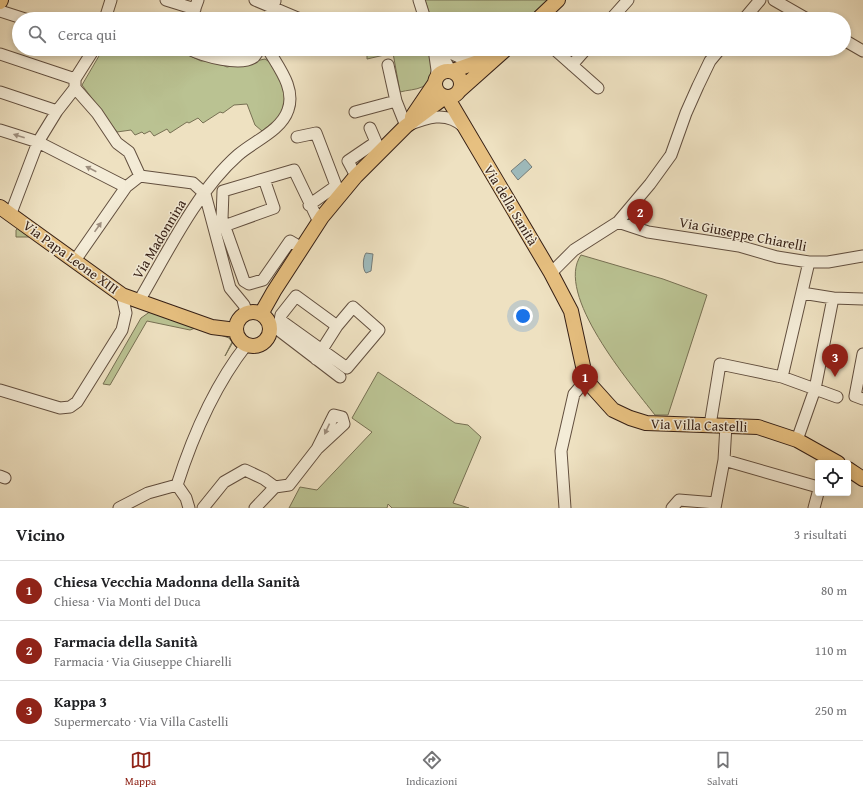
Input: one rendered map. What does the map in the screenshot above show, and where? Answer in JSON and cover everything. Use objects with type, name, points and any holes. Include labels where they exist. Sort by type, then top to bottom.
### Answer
[{"type":"main road","points":[[545,12],[558,0]]},
{"type":"main road","points":[[406,126],[440,74],[492,56]]},
{"type":"main road","points":[[265,318],[252,312],[247,313],[239,320],[236,330],[241,341],[247,344],[258,345],[267,338],[269,333],[265,318],[274,291],[338,191],[356,176],[406,126],[453,94],[498,56]]},
{"type":"main road","points":[[451,71],[460,78],[453,94]]},
{"type":"main road","points":[[436,81],[438,92],[453,94]]},
{"type":"main road","name":"Via della Sanità","points":[[453,94],[468,133],[551,273]]},
{"type":"main road","name":"Via Papa Leone XIII","points":[[5,210],[76,260],[104,283],[122,295],[212,327],[236,330]]},
{"type":"main road","name":"Via Villa Castelli","points":[[551,273],[571,311],[586,380],[613,410],[630,418],[646,423],[758,427],[796,440],[830,460]]},
{"type":"main road","points":[[851,471],[863,479]]},
{"type":"street","points":[[107,12],[111,0]]},
{"type":"street","points":[[166,0],[195,9]]},
{"type":"street","points":[[255,0],[274,3],[289,12]]},
{"type":"street","points":[[419,0],[423,12]]},
{"type":"street","points":[[618,12],[628,0]]},
{"type":"street","points":[[750,12],[760,0]]},
{"type":"street","points":[[774,0],[795,12]]},
{"type":"street","points":[[0,12],[12,15]]},
{"type":"street","points":[[851,44],[863,52]]},
{"type":"street","points":[[0,54],[75,84],[117,143],[129,152],[140,176]]},
{"type":"street","points":[[5,210],[38,142],[75,84],[90,56]]},
{"type":"street","points":[[210,56],[238,62],[254,56]]},
{"type":"street","name":"Via Madonnina","points":[[140,301],[193,208],[230,162],[250,144],[275,128],[288,110],[290,87],[272,56]]},
{"type":"street","points":[[435,56],[437,70],[436,81]]},
{"type":"street","points":[[442,56],[451,71]]},
{"type":"street","points":[[457,56],[482,60]]},
{"type":"street","points":[[562,56],[598,88]]},
{"type":"street","points":[[572,65],[580,56]]},
{"type":"street","points":[[551,273],[574,250],[618,222],[650,184],[671,155],[698,86],[710,61],[714,56]]},
{"type":"street","points":[[388,65],[396,101],[406,126],[428,118],[445,117],[456,120],[468,133]]},
{"type":"street","points":[[0,92],[57,111]]},
{"type":"street","points":[[355,112],[396,101]]},
{"type":"street","points":[[356,176],[348,162],[376,142],[370,128]]},
{"type":"street","points":[[0,130],[38,142],[126,187]]},
{"type":"street","points":[[297,138],[316,134],[338,191],[309,204]]},
{"type":"street","points":[[302,248],[290,241],[263,280],[249,284],[244,281],[222,219],[223,191],[294,170],[309,204],[319,222]]},
{"type":"street","points":[[76,260],[126,187],[140,176],[192,183],[205,194],[230,288],[244,304],[247,313]]},
{"type":"street","points":[[224,226],[274,208],[264,178]]},
{"type":"street","name":"Via Giuseppe Chiarelli","points":[[618,222],[648,232],[739,246],[777,256],[809,262],[828,262],[863,256]]},
{"type":"street","points":[[782,377],[809,262]]},
{"type":"street","points":[[802,293],[833,298],[863,299]]},
{"type":"street","points":[[0,390],[60,408],[70,408],[77,402],[122,330],[126,313],[122,295]]},
{"type":"street","points":[[337,326],[296,296],[281,315],[280,320],[319,354],[340,377]]},
{"type":"street","points":[[796,440],[815,389],[833,298]]},
{"type":"street","points":[[265,318],[319,354],[347,368],[379,330],[353,307],[337,326],[319,354]]},
{"type":"street","points":[[177,485],[208,405],[233,361],[247,344]]},
{"type":"street","points":[[863,354],[855,396],[863,398]]},
{"type":"street","points":[[710,425],[720,364],[782,377],[837,397]]},
{"type":"street","points":[[565,508],[561,451],[574,394],[586,380]]},
{"type":"street","points":[[672,508],[679,500],[715,506],[724,460],[726,425]]},
{"type":"street","points":[[255,508],[275,487],[289,485],[317,449]]},
{"type":"street","points":[[724,460],[815,486]]},
{"type":"street","points":[[204,508],[224,482],[245,470],[264,478],[275,487]]},
{"type":"street","points":[[119,508],[148,493],[177,485]]},
{"type":"street","points":[[177,485],[186,498],[189,508]]},
{"type":"street","points":[[814,508],[817,496]]},
{"type":"street","points":[[820,508],[823,496]]},
{"type":"green space","points":[[425,0],[547,0],[534,12],[429,12]]},
{"type":"green space","points":[[99,56],[190,56],[201,61],[212,60],[227,67],[265,59],[279,68],[288,110],[262,131],[255,125],[247,104],[234,105],[223,113],[220,112],[203,123],[198,118],[189,123],[187,122],[170,133],[167,129],[154,136],[150,131],[144,134],[142,132],[135,135],[131,130],[117,132],[82,85]]},
{"type":"green space","points":[[367,56],[380,56],[367,59]]},
{"type":"green space","points":[[394,56],[431,56],[432,70],[426,84],[420,88],[400,92]]},
{"type":"green space","points":[[20,226],[37,237],[16,237],[16,230]]},
{"type":"green space","points":[[581,255],[663,279],[707,295],[668,415],[655,415],[613,361],[598,338],[586,314],[578,292],[575,272]]},
{"type":"green space","points":[[151,311],[229,336],[233,342],[225,356],[232,342],[229,338],[198,327],[190,330],[147,321],[110,385],[103,384],[141,318]]},
{"type":"green space","points":[[378,372],[455,423],[468,425],[481,437],[453,503],[469,508],[392,508],[388,504],[387,508],[289,508],[300,487],[317,490],[372,432],[352,418]]},
{"type":"water","points":[[525,159],[532,167],[518,180],[511,171]]},
{"type":"water","points":[[366,253],[373,254],[371,271],[366,273],[363,263]]},
{"type":"place","name":"Farmacia della Sanità","points":[[640,232]]},
{"type":"place","name":"Kappa 3","points":[[835,377]]},
{"type":"place","name":"Chiesa Vecchia Madonna della Sanità","points":[[585,397]]}]
